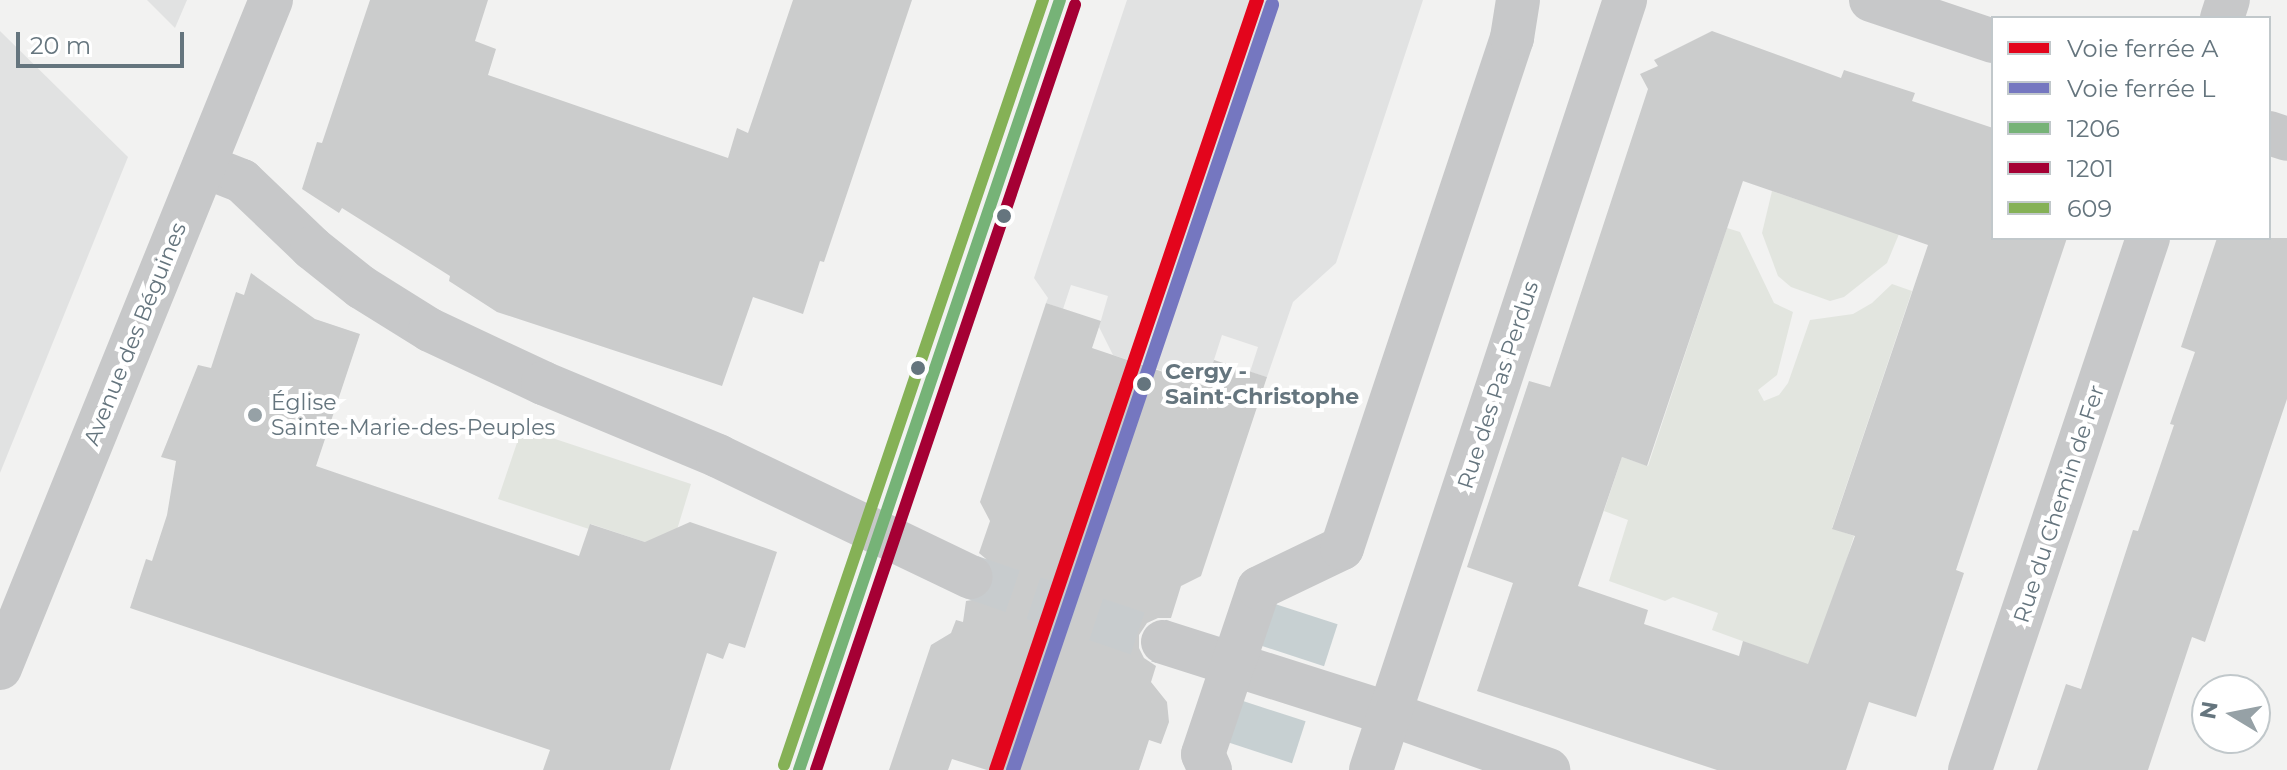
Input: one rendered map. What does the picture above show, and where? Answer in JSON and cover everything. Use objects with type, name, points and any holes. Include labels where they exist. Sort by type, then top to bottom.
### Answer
[{"type":"street","name":"Avenue des Béguines","points":[[0,668],[218,172],[271,0]]},
{"type":"street","points":[[1210,770],[1203,754],[1259,588],[1342,548],[1512,38],[1518,0]]},
{"type":"street","name":"Rue des Pas Perdus","points":[[1371,770],[1625,0]]},
{"type":"street","points":[[1871,0],[1991,40]]},
{"type":"street","points":[[218,172],[242,181],[312,248],[361,287],[430,330],[543,383],[718,456],[971,577]]},
{"type":"street","name":"Rue du Chemin de Fer","points":[[1970,770],[2147,240]]},
{"type":"street","points":[[1163,642],[1390,714],[1548,770]]},
{"type":"shaded area","points":[[147,0],[187,0],[175,28]]},
{"type":"shaded area","points":[[1127,0],[1423,0],[1336,263],[1293,302],[1267,377],[1250,372],[1258,347],[1222,335],[1212,366],[1184,378],[1113,355],[1099,327],[1108,296],[1071,285],[1063,309],[1046,303],[1048,298],[1034,278]]},
{"type":"shaded area","points":[[0,31],[128,157],[0,473]]},
{"type":"shaded area","points":[[1772,191],[1899,234],[1887,263],[1844,297],[1830,301],[1791,287],[1778,276],[1762,233]]},
{"type":"shaded area","points":[[1727,228],[1740,232],[1774,303],[1793,312],[1777,375],[1758,390],[1764,401],[1779,395],[1788,383],[1810,320],[1853,314],[1872,303],[1892,284],[1912,291],[1832,528],[1854,536],[1810,677],[1792,659],[1712,630],[1718,613],[1673,597],[1665,601],[1609,581],[1628,520],[1604,511],[1622,457],[1648,466]]},
{"type":"shaded area","points":[[522,428],[691,484],[676,533],[654,545],[591,524],[589,529],[498,499]]},
{"type":"shaded area","points":[[1272,603],[1338,624],[1324,666],[1258,645]]},
{"type":"shaded area","points":[[1240,700],[1306,721],[1292,763],[1226,742]]},
{"type":"building","points":[[370,0],[488,0],[475,41],[496,49],[488,75],[728,158],[737,128],[748,133],[793,0],[912,0],[824,262],[820,261],[803,314],[753,297],[722,386],[497,312],[449,281],[450,276],[342,208],[339,213],[302,189],[317,142],[322,143]]},
{"type":"building","points":[[1712,31],[1841,78],[1844,70],[1915,93],[1912,101],[1991,127],[1991,240],[2066,240],[1956,570],[1964,573],[1916,717],[1869,702],[1846,770],[1717,770],[1477,691],[1513,583],[1467,567],[1529,381],[1550,387],[1648,89],[1640,74],[1658,66],[1654,60]],"holes":[[[1743,181],[1928,245],[1832,529],[1855,536],[1808,664],[1743,641],[1739,656],[1644,624],[1648,610],[1578,586],[1622,457],[1647,466]]]},
{"type":"building","points":[[2287,238],[2287,399],[2205,642],[2192,637],[2148,770],[2037,770],[2066,684],[2081,689],[2133,530],[2138,531],[2195,352],[2181,347],[2216,240]]},
{"type":"building","points":[[251,273],[315,319],[360,334],[316,466],[579,556],[590,524],[645,542],[690,522],[777,552],[745,648],[729,643],[723,659],[707,653],[670,770],[543,770],[550,750],[130,608],[146,559],[152,561],[167,515],[176,461],[161,457],[198,365],[211,368],[236,292],[244,295]]},
{"type":"building","name":"Cergy - Saint-Christophe","points":[[1046,303],[1101,321],[1092,348],[1205,386],[1214,360],[1267,377],[1201,576],[1181,586],[1171,618],[1158,618],[1147,623],[1139,635],[1139,648],[1144,658],[1156,666],[1151,682],[1167,702],[1169,722],[1161,744],[1149,740],[1139,770],[987,770],[952,759],[948,770],[889,770],[931,645],[951,633],[956,620],[963,622],[966,601],[984,598],[994,587],[996,576],[992,564],[979,553],[990,521],[980,502]]},
{"type":"tunnel","points":[[971,577],[1163,642]]},
{"type":"rail line","name":"A","points":[[996,770],[1257,0]]},
{"type":"rail line","name":"L","points":[[1013,770],[1272,5]]},
{"type":"transit line","name":"609","points":[[784,765],[1043,0]]},
{"type":"transit line","name":"1206","points":[[799,770],[1060,0]]},
{"type":"transit line","name":"1201","points":[[816,770],[1075,5]]},
{"type":"place","name":"Cergy - Saint-Christophe","points":[[1144,384]]},
{"type":"place","name":"Église Sainte-Marie-des-Peuples","points":[[255,415]]}]
